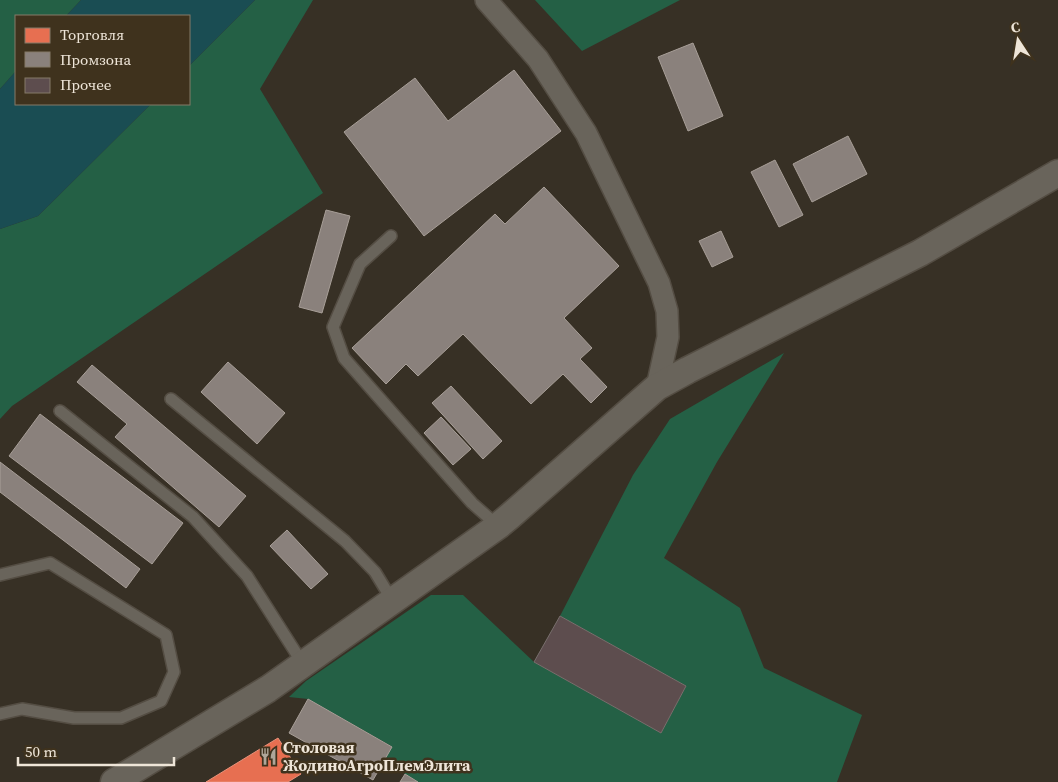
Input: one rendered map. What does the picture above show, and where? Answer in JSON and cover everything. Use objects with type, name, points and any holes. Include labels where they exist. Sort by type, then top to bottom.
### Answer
[{"type":"street","points":[[486,0],[538,59],[586,133],[659,284],[668,311],[668,337],[657,387]]},
{"type":"street","points":[[120,781],[268,688],[498,526],[657,387],[920,253],[1058,174]]},
{"type":"lane","points":[[391,236],[360,264],[332,327],[344,358],[472,502],[498,526]]},
{"type":"lane","points":[[171,399],[345,541],[375,572],[392,600]]},
{"type":"lane","points":[[60,411],[193,517],[247,576],[303,664]]},
{"type":"lane","points":[[0,575],[50,563],[166,635],[174,672],[161,701],[121,718],[74,718],[22,708],[0,714]]},
{"type":"green space","points":[[0,0],[81,0],[67,15],[15,15],[15,72],[0,89]]},
{"type":"green space","points":[[255,0],[313,0],[260,89],[323,193],[12,406],[0,419],[0,229],[38,216],[150,105],[190,105],[190,65]]},
{"type":"green space","points":[[535,0],[680,0],[582,51]]},
{"type":"green space","points":[[784,353],[717,462],[664,558],[740,608],[764,668],[862,715],[837,782],[418,782],[384,761],[391,746],[308,699],[289,697],[306,681],[431,595],[463,595],[534,662],[661,733],[686,686],[560,616],[633,475],[670,419]]},
{"type":"water","points":[[81,0],[255,0],[190,65],[190,15],[67,15]]},
{"type":"water","points":[[15,72],[15,105],[150,105],[38,216],[0,229],[0,89]]},
{"type":"building: Торговля","name":"Столовая ЖодиноАгроПлемЭлита","points":[[278,738],[301,774],[288,782],[206,782]]},
{"type":"building: Промзона","points":[[693,43],[723,116],[688,131],[658,57]]},
{"type":"building: Промзона","points":[[514,70],[561,131],[424,236],[344,132],[415,78],[448,121]]},
{"type":"building: Промзона","points":[[848,136],[867,174],[812,202],[793,164]]},
{"type":"building: Промзона","points":[[775,160],[803,215],[779,227],[751,172]]},
{"type":"building: Промзона","points":[[544,187],[619,266],[564,318],[592,348],[580,359],[607,387],[591,403],[563,374],[531,404],[463,334],[418,376],[406,364],[386,384],[352,348],[495,214],[505,224]]},
{"type":"building: Промзона","points":[[326,210],[350,216],[322,313],[299,307]]},
{"type":"building: Промзона","points":[[721,231],[733,257],[712,267],[699,241]]},
{"type":"building: Промзона","points":[[228,362],[285,413],[257,444],[201,392]]},
{"type":"building: Промзона","points":[[92,365],[246,496],[219,527],[115,437],[127,424],[77,382]]},
{"type":"building: Промзона","points":[[451,386],[502,441],[483,459],[432,403]]},
{"type":"building: Промзона","points":[[40,414],[183,523],[152,564],[9,456]]},
{"type":"building: Промзона","points":[[441,417],[471,449],[453,465],[424,433]]},
{"type":"building: Промзона","points":[[0,462],[140,569],[126,588],[0,492]]},
{"type":"building: Промзона","points":[[287,530],[328,574],[311,589],[270,546]]},
{"type":"building: Промзона","points":[[308,699],[392,747],[373,780],[289,733]]},
{"type":"building: Промзона","points":[[405,774],[418,782],[400,782]]},
{"type":"building: Прочее","points":[[560,616],[686,686],[661,733],[534,662]]},
{"type":"place","name":"Столовая ЖодиноАгроПлемЭлита","points":[[269,756]]}]
